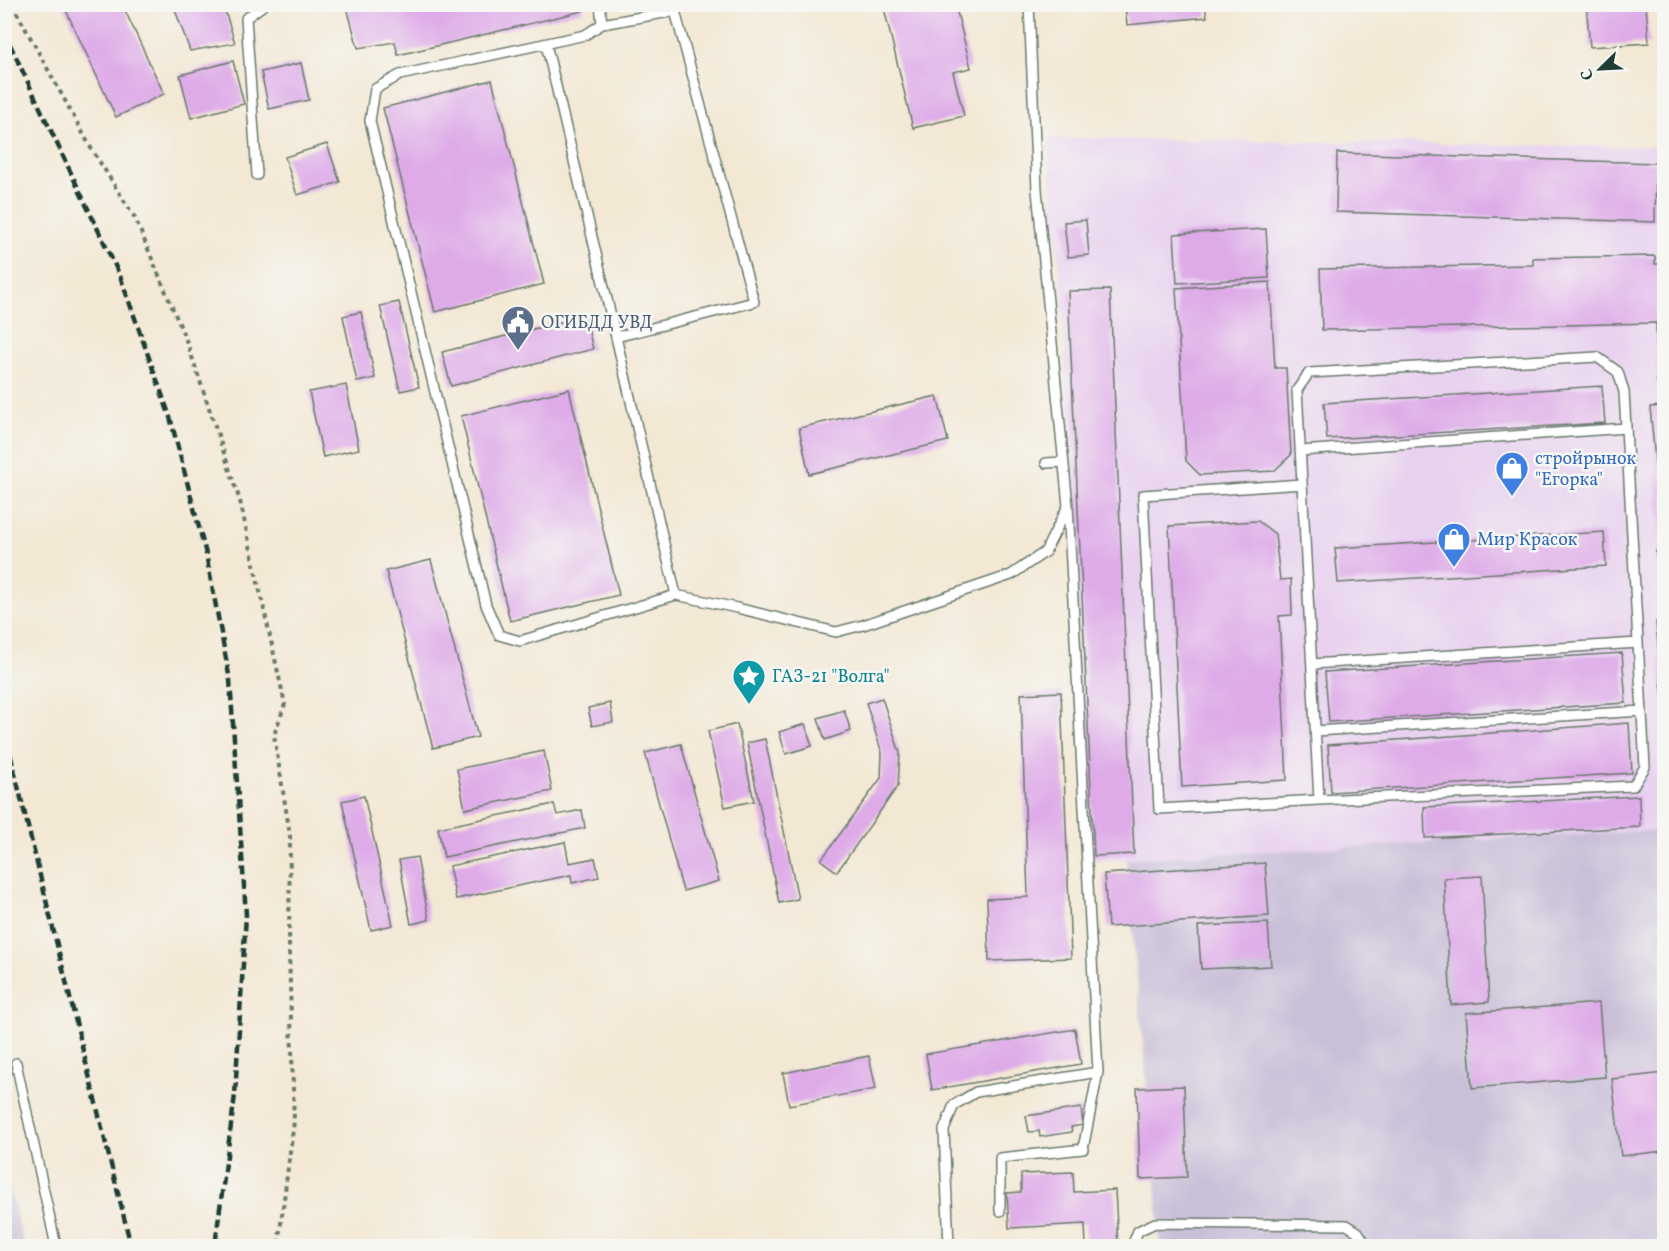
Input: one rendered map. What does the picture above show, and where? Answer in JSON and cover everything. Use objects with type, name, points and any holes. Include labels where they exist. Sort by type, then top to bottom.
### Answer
[{"type":"lane","points":[[257,174],[246,18],[265,4]]},
{"type":"lane","points":[[600,4],[602,24]]},
{"type":"lane","points":[[1000,1211],[1000,1158],[1083,1149],[1098,1072],[1068,506],[1037,190],[1029,4]]},
{"type":"lane","points":[[616,337],[754,302],[675,11],[602,24],[585,35],[400,75],[375,88],[370,121],[486,605],[499,635],[520,641],[676,595],[836,632],[1011,575],[1045,552],[1068,506]]},
{"type":"lane","points":[[546,44],[676,595]]},
{"type":"lane","points":[[1302,484],[1143,495],[1159,809],[1634,786],[1645,767],[1624,392],[1618,372],[1597,357],[1309,373],[1297,390],[1319,800]]},
{"type":"lane","points":[[1300,451],[1626,428]]},
{"type":"lane","points":[[1046,464],[1063,462]]},
{"type":"lane","points":[[1312,664],[1638,643]]},
{"type":"lane","points":[[1315,731],[1642,711]]},
{"type":"lane","points":[[16,1063],[56,1246]]},
{"type":"lane","points":[[949,1246],[944,1130],[954,1105],[976,1092],[1098,1072]]},
{"type":"lane","points":[[1132,1246],[1138,1231],[1155,1223],[1347,1225],[1358,1232],[1367,1246]]},
{"type":"path","points":[[12,4],[91,148],[135,218],[188,345],[240,501],[285,704],[274,735],[290,835],[289,950],[294,1121],[278,1246]]},
{"type":"shaded area","points":[[1047,138],[1664,147],[1664,830],[1090,861],[1062,294]]},
{"type":"shaded area","points":[[1664,830],[1664,1246],[1160,1246],[1126,859]]},
{"type":"shaded area","points":[[4,1167],[11,1194],[24,1246],[5,1246]]},
{"type":"building","points":[[63,4],[122,4],[164,94],[116,117]]},
{"type":"building","points":[[173,4],[223,4],[235,43],[190,51]]},
{"type":"building","points":[[346,4],[582,4],[583,11],[398,55],[395,42],[358,48]]},
{"type":"building","points":[[883,4],[955,4],[971,68],[953,72],[964,116],[913,128]]},
{"type":"building","points":[[1125,4],[1205,4],[1207,17],[1127,25]]},
{"type":"building","points":[[1586,4],[1646,4],[1649,43],[1590,47]]},
{"type":"building","points":[[233,61],[244,104],[191,118],[180,75]]},
{"type":"building","points":[[301,63],[309,100],[269,109],[261,72]]},
{"type":"building","points":[[492,80],[544,284],[435,312],[383,108]]},
{"type":"building","points":[[327,144],[340,182],[297,195],[285,157]]},
{"type":"building","points":[[1337,153],[1656,163],[1655,222],[1336,212]]},
{"type":"building","points":[[1086,220],[1089,255],[1068,257],[1064,222]]},
{"type":"building","points":[[1266,229],[1269,278],[1177,283],[1174,234]]},
{"type":"building","points":[[1655,256],[1655,264],[1664,264],[1664,383],[1657,383],[1656,323],[1322,330],[1320,269],[1533,265],[1533,258]]},
{"type":"building","points":[[1270,282],[1275,368],[1286,368],[1291,455],[1274,471],[1200,475],[1186,461],[1176,288]]},
{"type":"building","points":[[1110,290],[1134,854],[1094,856],[1068,291]]},
{"type":"building","points":[[399,302],[419,387],[400,391],[380,306]]},
{"type":"building","points":[[361,312],[375,378],[357,382],[343,316]]},
{"type":"building","name":"ОГИБДД УВД","points":[[585,316],[593,349],[451,386],[442,352]]},
{"type":"building","points":[[346,385],[359,449],[323,457],[309,392]]},
{"type":"building","points":[[1602,386],[1605,423],[1327,439],[1324,403]]},
{"type":"building","points":[[569,389],[619,595],[510,621],[461,416]]},
{"type":"building","points":[[937,396],[948,441],[809,474],[799,428]]},
{"type":"building","points":[[1664,406],[1664,546],[1663,546],[1650,407]]},
{"type":"building","points":[[1258,521],[1275,534],[1280,580],[1291,579],[1292,615],[1279,616],[1287,780],[1182,787],[1169,526]]},
{"type":"building","points":[[1604,532],[1606,566],[1338,583],[1335,548]]},
{"type":"building","points":[[1664,550],[1663,703],[1656,622],[1662,621],[1656,551]]},
{"type":"building","points":[[431,560],[478,737],[433,748],[386,571]]},
{"type":"building","points":[[1622,653],[1626,703],[1329,722],[1325,672]]},
{"type":"building","points":[[1061,692],[1071,958],[989,961],[987,899],[1028,897],[1021,694]]},
{"type":"building","points":[[882,698],[900,753],[898,786],[837,872],[821,860],[881,778],[882,753],[866,703]]},
{"type":"building","points":[[610,703],[613,722],[592,726],[588,708]]},
{"type":"building","points":[[844,710],[851,731],[825,740],[818,718]]},
{"type":"building","points":[[1629,723],[1632,773],[1331,792],[1328,745]]},
{"type":"building","points":[[737,724],[754,801],[725,807],[708,731]]},
{"type":"building","points":[[805,724],[812,746],[786,754],[779,732]]},
{"type":"building","points":[[765,739],[798,899],[779,903],[747,743]]},
{"type":"building","points":[[681,744],[719,881],[683,891],[645,753]]},
{"type":"building","points":[[544,751],[552,791],[465,809],[457,769]]},
{"type":"building","points":[[364,796],[393,925],[371,930],[342,801]]},
{"type":"building","points":[[1639,796],[1640,827],[1425,838],[1424,807]]},
{"type":"building","points":[[554,804],[557,815],[582,810],[585,828],[444,857],[438,828]]},
{"type":"building","points":[[565,842],[569,863],[595,858],[599,877],[572,883],[571,875],[456,899],[449,866]]},
{"type":"building","points":[[417,857],[429,920],[411,924],[399,860]]},
{"type":"building","points":[[1265,863],[1269,916],[1108,927],[1104,874]]},
{"type":"building","points":[[1482,876],[1489,1002],[1451,1005],[1444,878]]},
{"type":"building","points":[[1268,923],[1271,966],[1201,969],[1198,926]]},
{"type":"building","points":[[1599,1003],[1605,1077],[1472,1088],[1466,1013]]},
{"type":"building","points":[[1075,1029],[1081,1064],[932,1090],[926,1054]]},
{"type":"building","points":[[869,1056],[876,1089],[789,1105],[783,1073]]},
{"type":"building","points":[[1664,1073],[1664,1151],[1621,1156],[1612,1079]]},
{"type":"building","points":[[1184,1086],[1187,1177],[1140,1179],[1137,1088]]},
{"type":"building","points":[[1081,1108],[1083,1125],[1071,1127],[1072,1132],[1040,1137],[1039,1131],[1029,1132],[1026,1116]]},
{"type":"building","points":[[1073,1172],[1074,1192],[1115,1190],[1118,1246],[1086,1246],[1085,1224],[1009,1228],[1007,1193],[1021,1192],[1021,1174]]},
{"type":"railway","points":[[4,32],[120,276],[170,417],[206,554],[230,680],[246,915],[235,1095],[215,1246]]},
{"type":"railway","points":[[4,729],[131,1246]]},
{"type":"place","name":"ОГИБДД УВД","points":[[518,351]]},
{"type":"place","name":"стройрынок \"Егорка\"","points":[[1512,497]]},
{"type":"place","name":"Мир Красок","points":[[1454,568]]},
{"type":"place","name":"ГАЗ-21 \"Волга\"","points":[[749,705]]}]
